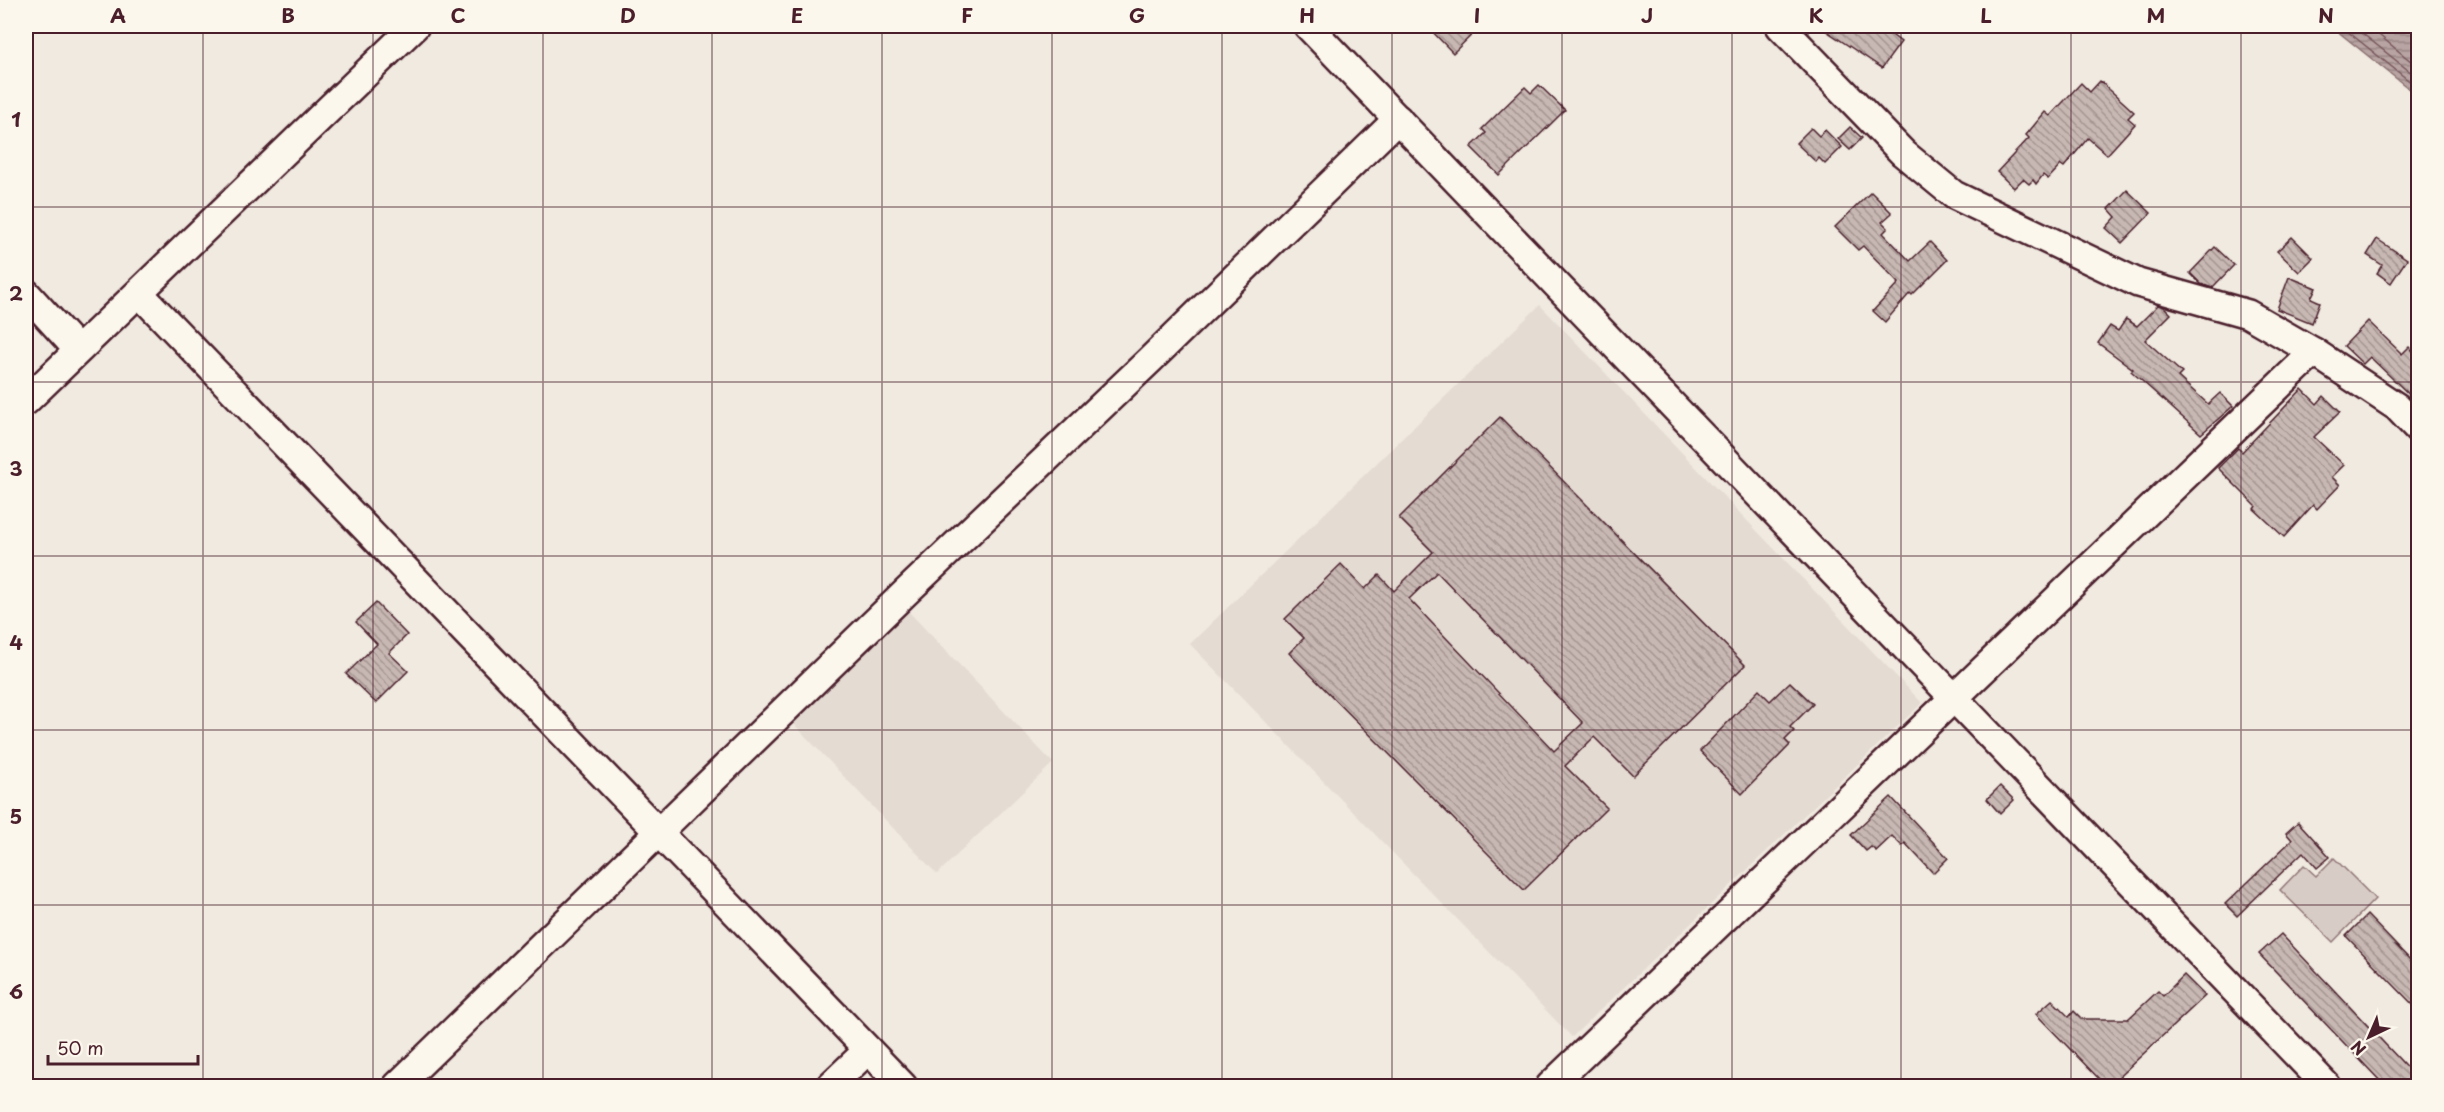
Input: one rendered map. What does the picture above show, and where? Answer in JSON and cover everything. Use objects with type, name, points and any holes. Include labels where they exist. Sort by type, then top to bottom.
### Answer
[{"type":"street","points":[[26,401],[415,26]]},
{"type":"street","points":[[1308,26],[2327,1086]]},
{"type":"street","points":[[1780,26],[1903,153],[1954,195],[2138,283],[2248,314],[2314,352],[2397,407],[2418,429]]},
{"type":"street","points":[[397,1086],[1398,119]]},
{"type":"street","points":[[26,293],[78,350]]},
{"type":"street","points":[[139,293],[903,1086]]},
{"type":"street","points":[[1550,1086],[2314,352]]},
{"type":"street","points":[[830,1086],[868,1050]]},
{"type":"shaded area","points":[[1540,305],[1922,703],[1572,1037],[1190,644]]},
{"type":"shaded area","points":[[907,610],[1053,763],[937,874],[791,721]]},
{"type":"shaded area","points":[[2334,858],[2375,899],[2333,942],[2280,890],[2304,865],[2316,876]]},
{"type":"water","points":[[2331,26],[2418,26],[2418,96]]},
{"type":"building","points":[[1427,26],[1481,26],[1453,53]]},
{"type":"building","points":[[1819,26],[1884,26],[1884,29],[1901,42],[1882,68]]},
{"type":"building","points":[[2100,81],[2134,112],[2128,118],[2135,124],[2107,155],[2088,138],[2064,167],[2061,165],[2048,179],[2043,175],[2036,184],[2033,180],[2029,184],[2023,179],[2014,188],[1997,172],[2029,138],[2026,135],[2045,112],[2050,116],[2081,83],[2090,92]]},
{"type":"building","points":[[1539,85],[1565,110],[1499,175],[1471,147],[1486,133],[1482,129],[1525,87],[1531,93]]},
{"type":"building","points":[[1850,127],[1862,138],[1850,150],[1838,139]]},
{"type":"building","points":[[1811,128],[1819,136],[1825,130],[1842,147],[1825,164],[1819,158],[1816,162],[1796,143]]},
{"type":"building","points":[[2127,190],[2151,213],[2122,243],[2106,228],[2116,217],[2109,209]]},
{"type":"building","points":[[1871,192],[1892,213],[1882,222],[1888,228],[1883,233],[1910,261],[1930,242],[1947,260],[1912,295],[1910,293],[1885,322],[1873,311],[1899,283],[1863,246],[1858,250],[1835,227]]},
{"type":"building","points":[[2292,237],[2313,258],[2299,272],[2277,251]]},
{"type":"building","points":[[2377,239],[2407,259],[2391,283],[2377,273],[2382,265],[2367,255]]},
{"type":"building","points":[[2215,247],[2234,265],[2212,288],[2201,284],[2190,273]]},
{"type":"building","points":[[2289,277],[2316,288],[2311,298],[2320,302],[2312,323],[2277,309]]},
{"type":"building","points":[[2158,305],[2171,314],[2145,340],[2182,373],[2178,377],[2208,404],[2220,393],[2233,406],[2201,434],[2131,371],[2133,369],[2098,343],[2110,326],[2118,331],[2126,319],[2137,326]]},
{"type":"building","points":[[2368,321],[2402,354],[2409,347],[2418,356],[2418,403],[2370,357],[2363,364],[2344,346]]},
{"type":"building","points":[[2302,389],[2317,404],[2324,396],[2340,412],[2314,437],[2344,465],[2332,477],[2340,485],[2317,509],[2313,505],[2284,537],[2254,509],[2256,506],[2218,468],[2238,448],[2242,452]]},
{"type":"building","points":[[1500,417],[1745,665],[1633,776],[1594,737],[1565,766],[1607,808],[1524,890],[1289,653],[1304,638],[1285,619],[1341,564],[1365,589],[1379,575],[1394,591],[1433,552],[1399,518]],"holes":[[[1437,572],[1583,723],[1554,751],[1409,599]]]},
{"type":"building","points":[[376,603],[407,635],[389,653],[408,671],[376,703],[346,674],[377,644],[356,622]]},
{"type":"building","points":[[1790,682],[1813,704],[1790,727],[1794,731],[1785,740],[1790,745],[1742,794],[1700,751],[1759,690],[1770,701]]},
{"type":"building","points":[[2000,786],[2014,800],[2000,814],[1987,799]]},
{"type":"building","points":[[1891,797],[1948,858],[1933,873],[1905,843],[1902,846],[1892,836],[1876,851],[1871,847],[1866,851],[1851,835]]},
{"type":"building","points":[[2298,822],[2330,857],[2317,868],[2303,852],[2237,916],[2225,904],[2292,840],[2286,833]]},
{"type":"building","points":[[2367,915],[2418,968],[2418,1010],[2346,936]]},
{"type":"building","points":[[2281,934],[2418,1079],[2410,1086],[2385,1086],[2259,954]]},
{"type":"building","points":[[2184,975],[2205,996],[2109,1086],[2106,1086],[2036,1014],[2052,1000],[2069,1017],[2074,1011],[2082,1019],[2128,1019],[2158,991],[2163,996]]}]
